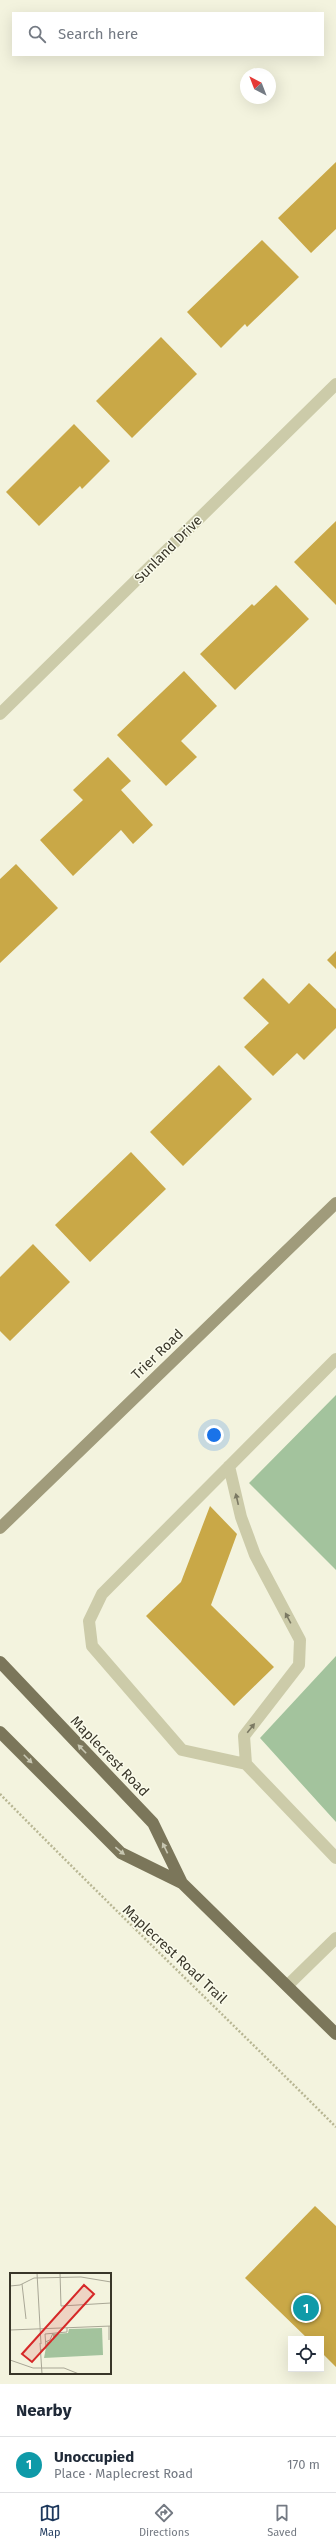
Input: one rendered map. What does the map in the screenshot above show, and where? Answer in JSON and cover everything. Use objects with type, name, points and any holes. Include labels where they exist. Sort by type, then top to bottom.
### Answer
[{"type":"main road","name":"Maplecrest Road","points":[[0,1662],[153,1823],[182,1883]]},
{"type":"main road","name":"Maplecrest Road","points":[[0,1732],[121,1853],[182,1883],[336,2034]]},
{"type":"street","name":"Sunland Drive","points":[[0,714],[336,384]]},
{"type":"street","name":"Trier Road","points":[[0,1528],[336,1203]]},
{"type":"street","points":[[336,1360],[102,1594],[89,1621],[92,1646],[182,1750],[246,1764],[336,1858]]},
{"type":"street","points":[[230,1466],[241,1517],[255,1555],[300,1640],[299,1665],[244,1736],[246,1764]]},
{"type":"street","points":[[288,1986],[336,1938]]},
{"type":"path","name":"Maplecrest Road Trail","points":[[0,1794],[135,1931],[222,2012],[265,2059],[336,2127]]},
{"type":"green space","points":[[336,1395],[336,1570],[249,1483]]},
{"type":"green space","points":[[336,1656],[336,1822],[260,1738]]},
{"type":"building","points":[[336,162],[336,229],[311,253],[278,218]]},
{"type":"building","points":[[262,240],[299,277],[247,327],[245,324],[221,348],[187,312]]},
{"type":"building","points":[[161,337],[197,374],[132,438],[96,401]]},
{"type":"building","points":[[74,424],[110,461],[82,489],[80,486],[39,526],[6,492]]},
{"type":"building","points":[[336,521],[336,605],[294,562]]},
{"type":"building","points":[[276,585],[309,619],[235,690],[200,654],[252,604],[254,606]]},
{"type":"building","points":[[184,671],[217,706],[181,741],[197,757],[166,786],[117,735]]},
{"type":"building","points":[[108,757],[131,781],[121,790],[153,825],[133,844],[121,830],[73,876],[40,840],[83,800],[73,790]]},
{"type":"building","points":[[16,864],[58,908],[0,963],[0,879]]},
{"type":"building","points":[[336,951],[336,969],[327,960]]},
{"type":"building","points":[[263,978],[289,1004],[309,983],[336,1009],[336,1028],[304,1060],[297,1053],[273,1076],[244,1047],[269,1023],[243,998]]},
{"type":"building","points":[[219,1065],[252,1099],[183,1166],[150,1132]]},
{"type":"building","points":[[131,1152],[166,1189],[90,1262],[55,1225]]},
{"type":"building","points":[[33,1244],[70,1282],[10,1341],[0,1331],[0,1277]]},
{"type":"building","points":[[210,1506],[237,1534],[211,1605],[274,1667],[234,1706],[146,1616],[181,1582]]},
{"type":"building","points":[[315,2206],[336,2226],[336,2367],[324,2355],[324,2336],[305,2336],[245,2278]]},
{"type":"place","name":"Unoccupied","points":[[306,2308]]}]
